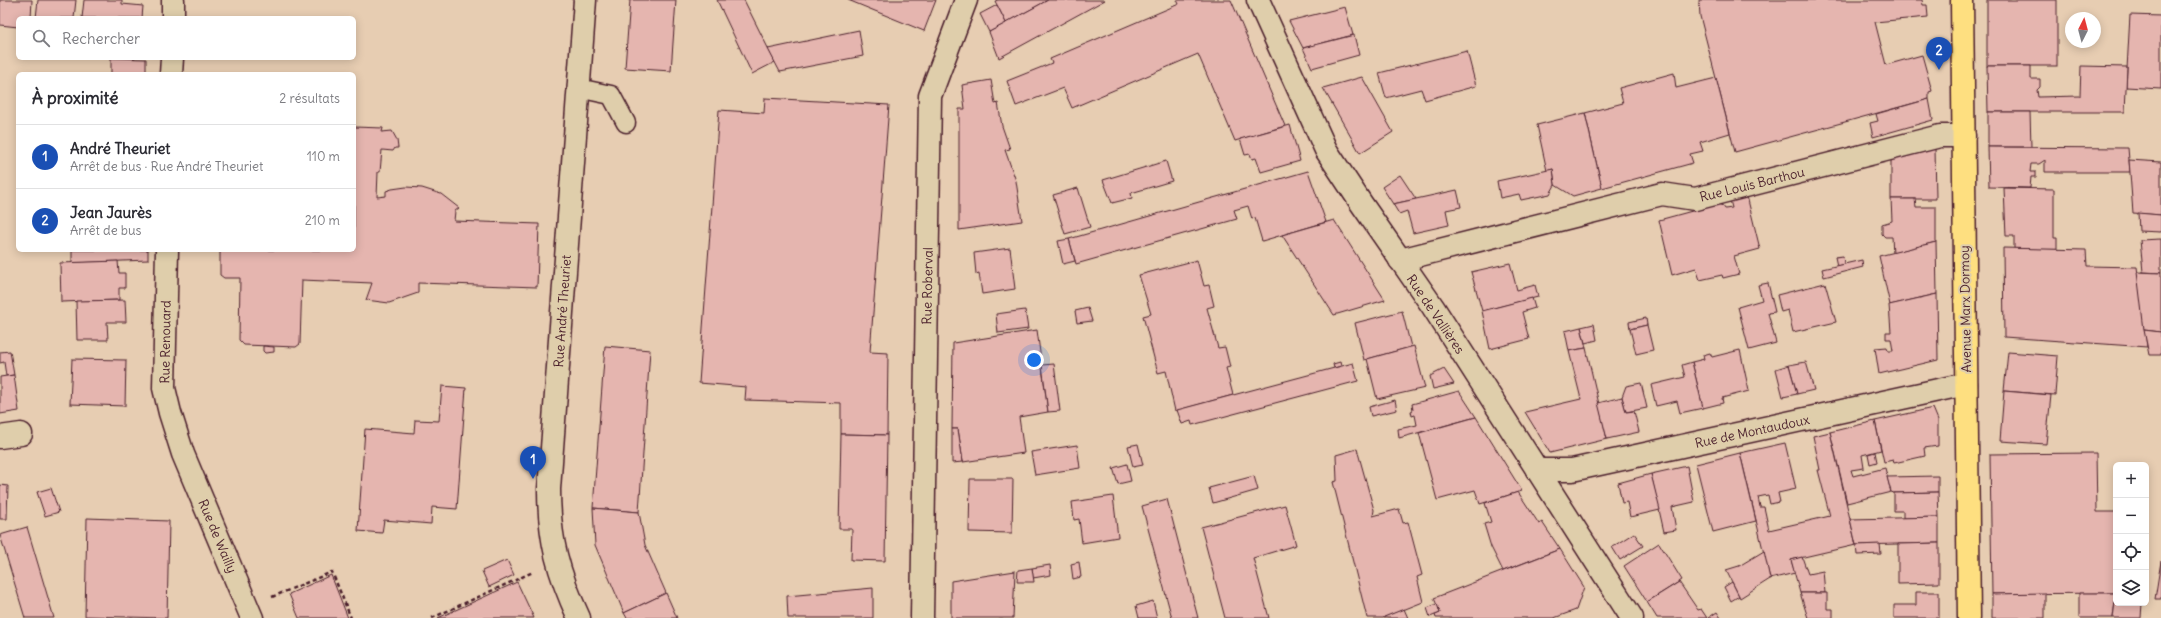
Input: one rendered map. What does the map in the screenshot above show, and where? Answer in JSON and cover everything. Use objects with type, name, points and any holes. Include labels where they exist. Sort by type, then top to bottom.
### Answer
[{"type":"main road","name":"Avenue Marx Dormoy","points":[[1962,0],[1969,618]]},
{"type":"street","points":[[173,0],[173,16]]},
{"type":"street","name":"Rue André Theuriet","points":[[579,618],[557,561],[550,530],[549,489],[584,0]]},
{"type":"street","name":"Rue Roberval","points":[[922,618],[930,96],[966,0]]},
{"type":"street","name":"Rue de Vallières","points":[[1258,0],[1326,150],[1433,307],[1537,470],[1626,616]]},
{"type":"street","points":[[171,72],[172,60]]},
{"type":"street","name":"Rue Louis Barthou","points":[[1400,260],[1662,194],[1696,199],[1940,136],[1964,136]]},
{"type":"street","name":"Rue Renouard","points":[[167,252],[164,388],[183,454]]},
{"type":"street","name":"Rue de Montaudoux","points":[[1537,470],[1572,470],[1966,384]]},
{"type":"street","name":"Rue de Wailly","points":[[183,454],[250,613]]},
{"type":"lane","points":[[578,88],[611,95],[626,123]]},
{"type":"path","points":[[432,618],[557,561]]},
{"type":"path","points":[[250,613],[332,572],[351,618]]},
{"type":"building","points":[[0,0],[32,0],[31,16],[16,16],[16,27],[0,25]]},
{"type":"building","points":[[38,0],[76,0],[74,16],[36,16]]},
{"type":"building","points":[[84,0],[122,0],[122,4],[143,6],[142,16],[82,16]]},
{"type":"building","points":[[630,0],[676,0],[671,71],[625,68]]},
{"type":"building","points":[[717,0],[744,0],[775,62],[752,74]]},
{"type":"building","points":[[848,0],[936,0],[924,31]]},
{"type":"building","points":[[1048,0],[1006,23],[995,1]]},
{"type":"building","points":[[1048,0],[1105,0],[999,58],[989,32]]},
{"type":"building","points":[[1177,0],[1231,0],[1285,126],[1235,141],[1198,54],[1072,108],[1063,88],[1016,106],[1007,81],[1052,63],[1050,59],[1179,4]]},
{"type":"building","points":[[1699,0],[1922,0],[1923,5],[1927,5],[1928,17],[1875,22],[1886,65],[1922,55],[1932,91],[1929,92],[1929,99],[1735,152],[1700,16]]},
{"type":"building","points":[[1987,0],[2057,0],[2057,66],[1987,66]]},
{"type":"building","points":[[997,5],[1006,23],[989,32],[980,14]]},
{"type":"building","points":[[1345,7],[1353,35],[1303,48],[1289,21]]},
{"type":"building","points":[[2130,15],[2161,16],[2161,89],[2126,87]]},
{"type":"building","points":[[859,30],[863,56],[780,72],[768,49]]},
{"type":"building","points":[[1354,35],[1359,55],[1312,68],[1303,48]]},
{"type":"building","points":[[1467,51],[1476,86],[1425,100],[1421,89],[1386,98],[1379,73]]},
{"type":"building","points":[[111,60],[146,60],[146,72],[111,72]]},
{"type":"building","points":[[1987,66],[2031,66],[2031,79],[2040,79],[2040,87],[2037,90],[2038,97],[2080,96],[2081,66],[2127,67],[2125,112],[1988,112]]},
{"type":"building","points":[[1674,73],[1676,88],[1716,78],[1730,133],[1700,142],[1703,151],[1690,154],[1693,163],[1602,188],[1585,113],[1623,103],[1619,88]]},
{"type":"building","points":[[1362,77],[1393,132],[1360,153],[1323,88]]},
{"type":"building","points":[[991,80],[995,104],[998,103],[1002,126],[1010,149],[1005,150],[1016,181],[1022,221],[959,230],[959,109],[965,109],[962,85]]},
{"type":"building","points":[[765,98],[889,105],[870,352],[888,353],[887,435],[841,434],[841,403],[745,400],[746,387],[699,383],[719,110],[764,113]]},
{"type":"building","points":[[1929,99],[1933,120],[1873,137],[1870,123],[1878,121],[1876,114]]},
{"type":"building","points":[[1988,112],[2030,112],[2031,147],[1988,147]]},
{"type":"building","points":[[1585,113],[1602,188],[1573,196],[1555,185],[1553,169],[1547,171],[1537,125]]},
{"type":"building","points":[[1290,125],[1300,161],[1261,172],[1256,158],[1252,159],[1250,154],[1245,155],[1240,139]]},
{"type":"building","points":[[356,127],[383,128],[382,132],[392,131],[397,140],[398,148],[395,148],[393,151],[382,150],[380,172],[378,172],[377,197],[386,196],[386,191],[392,189],[406,187],[422,188],[441,194],[459,208],[455,211],[454,221],[539,224],[537,287],[418,283],[418,293],[389,303],[366,300],[372,283],[302,280],[300,344],[296,347],[244,345],[239,340],[240,278],[224,278],[220,275],[220,252],[356,252]]},
{"type":"building","points":[[1988,147],[2128,148],[2130,172],[2045,172],[2045,160],[2039,164],[2031,164],[2030,172],[2036,172],[2036,177],[2031,177],[2030,188],[1989,187]]},
{"type":"building","points":[[1935,148],[1936,199],[1891,199],[1891,158]]},
{"type":"building","points":[[2129,160],[2161,162],[2161,215],[2133,213]]},
{"type":"building","points":[[1166,161],[1172,181],[1131,193],[1132,198],[1112,203],[1103,180]]},
{"type":"building","points":[[1553,169],[1555,185],[1550,194],[1521,200],[1519,194],[1500,198],[1497,181]]},
{"type":"building","points":[[1308,171],[1326,222],[1262,241],[1255,218],[1252,219],[1248,206],[1234,210],[1237,219],[1076,264],[1069,239]]},
{"type":"building","points":[[1400,175],[1416,199],[1393,204],[1382,187]]},
{"type":"building","points":[[1078,188],[1090,227],[1065,234],[1053,195]]},
{"type":"building","points":[[2004,188],[2054,189],[2054,238],[2057,238],[2057,250],[2014,249],[2014,236],[2006,236]]},
{"type":"building","points":[[1457,190],[1461,207],[1446,210],[1449,225],[1413,233],[1407,211],[1399,214],[1393,204]]},
{"type":"building","points":[[1747,196],[1760,249],[1734,256],[1739,274],[1723,278],[1722,275],[1700,280],[1696,268],[1672,275],[1659,220],[1718,204],[1723,206],[1725,209],[1732,208],[1730,200]]},
{"type":"building","points":[[1891,199],[1915,199],[1916,207],[1936,207],[1936,242],[1893,253],[1892,237],[1885,237],[1882,234],[1882,224],[1892,221]]},
{"type":"building","points":[[2138,213],[2161,215],[2161,232],[2139,231]]},
{"type":"building","points":[[1334,220],[1385,300],[1334,315],[1282,235]]},
{"type":"building","points":[[1069,239],[1075,261],[1063,264],[1058,241]]},
{"type":"building","points":[[2161,239],[2161,273],[2143,272],[2140,240]]},
{"type":"building","points":[[1936,242],[1937,294],[1890,305],[1879,256]]},
{"type":"building","points":[[1010,248],[1015,289],[982,294],[979,273],[976,274],[974,253]]},
{"type":"building","points":[[2003,248],[2086,250],[2087,266],[2137,267],[2147,347],[2004,337]]},
{"type":"building","points":[[72,252],[148,252],[148,260],[72,263]]},
{"type":"building","points":[[1843,256],[1844,264],[1837,266],[1835,257]]},
{"type":"building","points":[[1197,260],[1204,286],[1209,285],[1214,306],[1207,308],[1218,348],[1225,347],[1230,367],[1226,368],[1233,395],[1175,411],[1166,371],[1158,373],[1143,316],[1151,314],[1139,275]]},
{"type":"building","points":[[1862,260],[1863,267],[1824,277],[1822,269]]},
{"type":"building","points":[[118,261],[119,273],[125,273],[125,288],[119,288],[119,300],[61,302],[60,263]]},
{"type":"building","points":[[1510,263],[1517,290],[1535,285],[1538,297],[1482,311],[1471,272]]},
{"type":"building","points":[[2137,272],[2161,273],[2161,332],[2144,330]]},
{"type":"building","points":[[1768,283],[1775,312],[1768,313],[1776,343],[1749,350],[1738,307],[1762,300],[1758,285]]},
{"type":"building","points":[[1825,283],[1836,322],[1793,332],[1788,310],[1781,312],[1777,295]]},
{"type":"building","points":[[1937,294],[1938,360],[1879,374],[1875,348],[1887,347],[1888,351],[1893,351],[1891,339],[1886,339],[1886,332],[1891,332],[1889,305]]},
{"type":"building","points":[[1532,298],[1535,308],[1522,312],[1529,339],[1490,349],[1482,311]]},
{"type":"building","points":[[125,300],[126,322],[107,322],[108,340],[77,340],[76,301]]},
{"type":"building","points":[[1088,308],[1092,321],[1077,323],[1075,311]]},
{"type":"building","points":[[1025,310],[1028,329],[998,333],[996,314]]},
{"type":"building","points":[[1402,311],[1411,347],[1364,360],[1355,323]]},
{"type":"building","points":[[1646,318],[1647,325],[1630,329],[1629,322]]},
{"type":"building","points":[[1594,324],[1597,340],[1585,343],[1581,327]]},
{"type":"building","points":[[1647,325],[1653,350],[1636,354],[1630,329]]},
{"type":"building","points":[[1581,327],[1586,348],[1569,351],[1565,331]]},
{"type":"building","points":[[1037,330],[1048,412],[1019,417],[1024,453],[963,462],[958,429],[952,429],[953,343]]},
{"type":"building","points":[[2144,330],[2161,332],[2161,355],[2149,355]]},
{"type":"building","points":[[263,346],[274,347],[274,352],[265,353],[263,351]]},
{"type":"building","points":[[605,346],[650,350],[639,512],[593,508]]},
{"type":"building","points":[[1414,346],[1425,388],[1377,399],[1367,359]]},
{"type":"building","points":[[1586,348],[1607,439],[1550,453],[1525,412],[1581,399],[1569,351]]},
{"type":"building","points":[[1740,350],[1749,391],[1722,398],[1723,403],[1703,408],[1692,362],[1704,359],[1703,355],[1710,353],[1712,357]]},
{"type":"building","points":[[10,351],[14,375],[6,376],[4,362],[0,363],[0,352]]},
{"type":"building","points":[[2008,352],[2058,356],[2055,395],[2004,391]]},
{"type":"building","points":[[72,359],[126,360],[125,406],[70,404]]},
{"type":"building","points":[[1340,362],[1341,366],[1334,368],[1333,364]]},
{"type":"building","points":[[1692,362],[1703,408],[1680,413],[1677,401],[1656,406],[1651,385],[1685,377],[1682,365]]},
{"type":"building","points":[[1806,362],[1814,390],[1797,394],[1789,365]]},
{"type":"building","points":[[1353,363],[1358,381],[1192,425],[1191,421],[1182,424],[1177,410]]},
{"type":"building","points":[[1054,364],[1060,411],[1048,412],[1042,365]]},
{"type":"building","points":[[1789,365],[1797,394],[1783,397],[1776,369]]},
{"type":"building","points":[[1444,369],[1454,384],[1433,389],[1430,376]]},
{"type":"building","points":[[14,375],[19,411],[0,414],[0,377]]},
{"type":"building","points":[[1641,383],[1647,408],[1626,412],[1622,397],[1626,386]]},
{"type":"building","points":[[442,386],[466,388],[457,509],[432,507],[431,524],[384,520],[382,533],[358,531],[365,429],[414,433],[415,420],[439,421]]},
{"type":"building","points":[[1459,391],[1476,417],[1399,438],[1398,429],[1417,425],[1415,415],[1412,416],[1412,404]]},
{"type":"building","points":[[2004,391],[2051,395],[2046,444],[2000,441]]},
{"type":"building","points":[[1622,397],[1626,412],[1634,411],[1639,432],[1607,439],[1598,403]]},
{"type":"building","points":[[1395,400],[1397,410],[1371,416],[1369,407]]},
{"type":"building","points":[[1933,408],[1938,420],[1938,446],[1924,448],[1925,456],[1894,463],[1893,460],[1884,462],[1875,421]]},
{"type":"building","points":[[1476,417],[1522,491],[1480,504],[1475,490],[1437,500],[1419,433]]},
{"type":"building","points":[[1875,421],[1881,450],[1862,455],[1864,468],[1851,470],[1853,476],[1885,468],[1891,492],[1847,503],[1830,432]]},
{"type":"building","points":[[952,429],[958,429],[963,462],[952,463]]},
{"type":"building","points":[[1830,432],[1856,545],[1791,560],[1795,573],[1770,579],[1740,453],[1785,443],[1796,489],[1778,493],[1780,502],[1770,504],[1768,495],[1758,497],[1760,507],[1764,507],[1769,530],[1830,516],[1818,470],[1820,470],[1813,436]]},
{"type":"building","points":[[841,434],[887,435],[885,561],[851,560],[852,529],[839,529]]},
{"type":"building","points":[[1138,444],[1143,465],[1133,467],[1128,446]]},
{"type":"building","points":[[1077,445],[1080,468],[1035,475],[1031,452]]},
{"type":"building","points":[[1357,449],[1374,510],[1373,516],[1399,509],[1403,523],[1408,522],[1422,575],[1417,577],[1423,602],[1383,618],[1367,618],[1333,482],[1337,481],[1336,455]]},
{"type":"building","points":[[1875,452],[1877,462],[1870,464],[1868,454]]},
{"type":"building","points":[[1740,453],[1756,521],[1713,532],[1696,464]]},
{"type":"building","points":[[2096,453],[2097,512],[2113,512],[2113,593],[1992,594],[1990,454]]},
{"type":"building","points":[[1127,464],[1131,481],[1118,484],[1113,468]]},
{"type":"building","points":[[1687,466],[1694,502],[1672,507],[1676,530],[1664,532],[1651,474]]},
{"type":"building","points":[[1651,474],[1660,510],[1630,517],[1627,502],[1622,503],[1618,483]]},
{"type":"building","points":[[1254,476],[1258,490],[1213,503],[1209,488]]},
{"type":"building","points":[[1938,476],[1938,492],[1894,493],[1891,492],[1887,477]]},
{"type":"building","points":[[970,479],[1013,479],[1012,533],[969,532]]},
{"type":"building","points":[[0,485],[8,486],[7,519],[0,519]]},
{"type":"building","points":[[51,488],[59,512],[45,516],[37,492]]},
{"type":"building","points":[[1518,492],[1539,524],[1542,522],[1560,549],[1503,571],[1491,547],[1484,524],[1491,522],[1485,503]]},
{"type":"building","points":[[1938,492],[1939,517],[1903,518],[1903,511],[1894,511],[1894,493]]},
{"type":"building","points":[[1113,496],[1118,537],[1082,543],[1079,519],[1074,520],[1072,502]]},
{"type":"building","points":[[1167,499],[1198,618],[1172,618],[1142,506]]},
{"type":"building","points":[[1285,505],[1296,545],[1253,558],[1269,618],[1225,618],[1201,527]]},
{"type":"building","points":[[593,508],[639,512],[645,545],[666,593],[624,613],[595,545]]},
{"type":"building","points":[[1939,517],[1939,543],[1856,545],[1850,519]]},
{"type":"building","points":[[87,518],[169,521],[167,618],[85,616]]},
{"type":"building","points":[[27,527],[54,618],[25,618],[0,535]]},
{"type":"building","points":[[1634,533],[1643,546],[1620,560],[1612,547]]},
{"type":"building","points":[[1659,543],[1682,580],[1647,602],[1624,566]]},
{"type":"building","points":[[1939,543],[1939,583],[1898,584],[1898,544]]},
{"type":"building","points":[[1880,544],[1881,554],[1857,555],[1856,545]]},
{"type":"building","points":[[1560,549],[1584,587],[1576,610],[1554,618],[1436,618],[1435,615],[1440,613],[1434,598]]},
{"type":"building","points":[[1764,551],[1770,579],[1740,598],[1726,570],[1739,566]]},
{"type":"building","points":[[1802,557],[1808,574],[1823,571],[1825,593],[1800,593],[1791,560]]},
{"type":"building","points":[[507,560],[514,575],[489,587],[482,571]]},
{"type":"building","points":[[2161,561],[2161,599],[2155,599]]},
{"type":"building","points":[[1079,562],[1081,577],[1073,579],[1071,564]]},
{"type":"building","points":[[1050,565],[1051,575],[1033,578],[1032,568]]},
{"type":"building","points":[[1032,568],[1034,582],[1017,582],[1018,570]]},
{"type":"building","points":[[1015,571],[1013,618],[951,618],[951,581]]},
{"type":"building","points":[[331,575],[348,618],[299,618],[289,594]]},
{"type":"building","points":[[517,582],[534,618],[438,618]]},
{"type":"building","points":[[1679,582],[1698,610],[1701,609],[1707,618],[1657,618],[1647,602]]},
{"type":"building","points":[[1732,582],[1739,596],[1731,601],[1724,587]]},
{"type":"building","points":[[873,588],[873,618],[788,618],[787,596]]},
{"type":"building","points":[[1916,592],[1939,592],[1939,618],[1894,618],[1894,605],[1916,605]]},
{"type":"building","points":[[666,593],[677,618],[627,618],[624,613]]},
{"type":"building","points":[[1800,593],[1827,593],[1827,609],[1833,609],[1833,618],[1808,618]]},
{"type":"building","points":[[2045,593],[2045,618],[1992,618],[1992,594]]},
{"type":"building","points":[[2079,593],[2113,593],[2113,606],[2114,606],[2113,618],[2079,618]]},
{"type":"building","points":[[1153,601],[1157,618],[1139,618],[1136,606]]},
{"type":"building","points":[[1437,604],[1440,613],[1430,617],[1427,608]]},
{"type":"building","points":[[2114,606],[2142,606],[2141,618],[2113,618]]},
{"type":"building","points":[[1404,609],[1408,618],[1384,618],[1384,617]]},
{"type":"building","points":[[1717,612],[1721,618],[1708,618]]},
{"type":"place","name":"Jean Jaurès","points":[[1939,70]]},
{"type":"place","name":"André Theuriet","points":[[533,479]]}]
